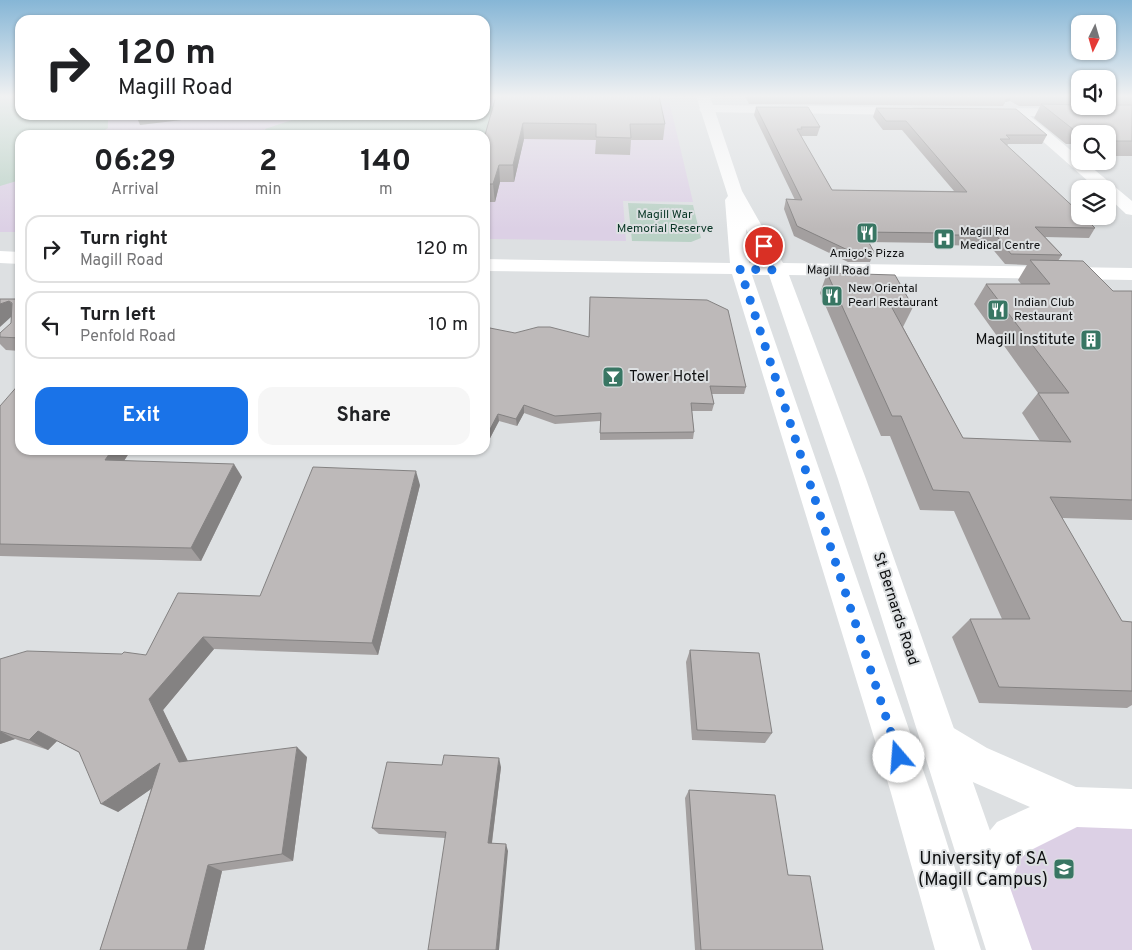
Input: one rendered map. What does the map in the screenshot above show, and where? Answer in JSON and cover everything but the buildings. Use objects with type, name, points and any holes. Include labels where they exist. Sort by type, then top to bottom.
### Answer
[{"type":"main road","points":[[717,140],[734,191],[740,269],[911,793],[958,950]]},
{"type":"main road","points":[[1049,140],[1096,180]]},
{"type":"main road","name":"St Bernards Road","points":[[734,191],[777,270],[852,479],[1009,950]]},
{"type":"main road","points":[[1116,197],[1132,210]]},
{"type":"main road","points":[[0,257],[15,258]]},
{"type":"main road","name":"Magill Road","points":[[490,265],[1132,274]]},
{"type":"main road","points":[[939,740],[973,762],[995,773],[1075,806],[1132,810]]},
{"type":"main road","points":[[989,888],[1002,849],[1012,837],[1075,806]]},
{"type":"shaded area","points":[[0,140],[15,140],[15,232],[0,232]]},
{"type":"shaded area","points":[[490,140],[678,140],[693,202],[623,201],[626,241],[490,239]]},
{"type":"shaded area","name":"University of SA (Magill Campus)","points":[[1132,809],[1132,950],[1009,950],[1002,849]]},
{"type":"green space","points":[[0,140],[15,140],[15,182],[0,186]]},
{"type":"green space","name":"Magill War Memorial Reserve","points":[[628,203],[693,205],[701,238],[691,242],[632,241]]},
{"type":"place","name":"Amigo's Pizza","points":[[867,233]]},
{"type":"place","name":"Magill Rd Medical Centre","points":[[944,239]]},
{"type":"place","name":"New Oriental Pearl Restaurant","points":[[832,296]]},
{"type":"place","name":"Indian Club Restaurant","points":[[998,310]]},
{"type":"place","name":"Magill Institute","points":[[1091,340]]},
{"type":"place","name":"Tower Hotel","points":[[613,377]]},
{"type":"place","name":"University of SA (Magill Campus)","points":[[1064,869]]},
{"type":"route","points":[[764,246],[777,270],[740,269],[899,757]]}]
